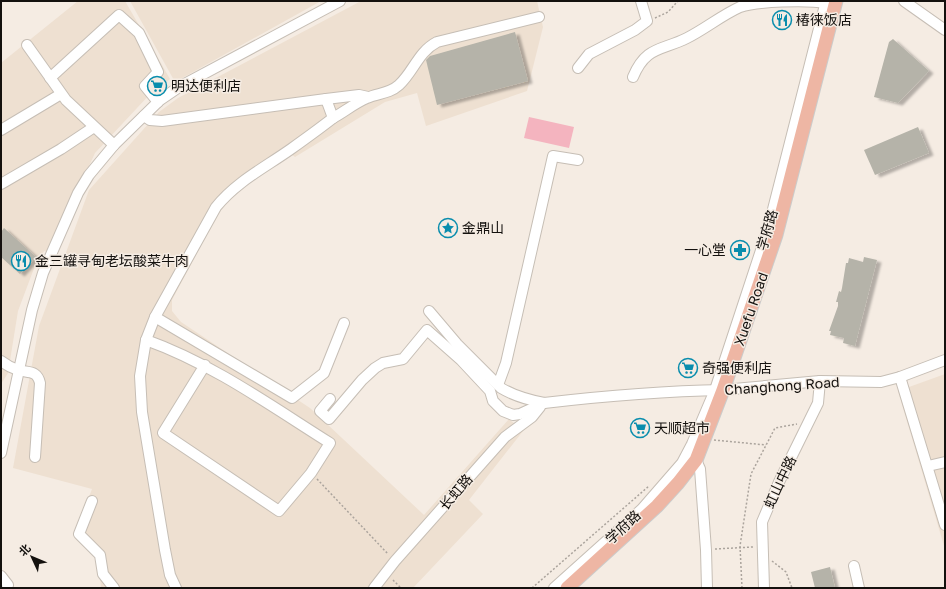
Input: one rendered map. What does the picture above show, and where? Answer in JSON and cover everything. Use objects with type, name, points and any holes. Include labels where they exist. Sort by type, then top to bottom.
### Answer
[{"type":"main road","name":"Xuefu Road","points":[[567,588],[657,506],[696,460],[719,390],[776,235],[829,2]]},
{"type":"street","points":[[1,453],[4,419],[19,370],[32,310],[43,273],[78,193],[89,175],[114,145],[158,102],[179,87],[340,1]]},
{"type":"street","points":[[578,68],[589,54],[635,30],[647,21],[641,1]]},
{"type":"street","points":[[731,1],[740,7]]},
{"type":"street","points":[[904,1],[945,30]]},
{"type":"street","points":[[633,77],[637,68],[647,56],[657,48],[687,38],[740,7],[753,4],[829,2]]},
{"type":"street","points":[[50,78],[119,15],[138,33],[154,63],[158,72],[145,86],[158,102]]},
{"type":"street","points":[[144,116],[150,120],[162,121],[326,99],[359,96],[368,97],[388,93],[398,86],[410,74],[427,47],[437,42],[539,17]]},
{"type":"street","points":[[27,45],[61,94],[114,145]]},
{"type":"street","points":[[1,130],[61,94]]},
{"type":"street","points":[[176,588],[170,575],[165,550],[142,412],[140,376],[146,340],[155,317],[216,207],[227,193],[243,180],[333,118],[368,97]]},
{"type":"street","points":[[326,99],[333,118]]},
{"type":"street","points":[[1,184],[61,149],[94,127]]},
{"type":"street","points":[[498,385],[506,363],[553,156],[578,160]]},
{"type":"street","points":[[429,311],[457,344],[498,385],[508,392],[531,401],[544,403]]},
{"type":"street","points":[[155,317],[292,398],[324,373],[344,323]]},
{"type":"street","points":[[330,399],[320,411],[329,420],[362,380],[383,363],[403,359],[427,330],[466,365],[490,391],[493,401],[503,411],[513,415],[520,414],[544,403]]},
{"type":"street","points":[[146,340],[176,351],[206,365],[330,443],[311,473],[279,511],[163,433],[206,365]]},
{"type":"street","name":"Changhong Road","points":[[544,403],[639,394],[719,390],[820,380],[881,382],[900,377],[945,360]]},
{"type":"street","points":[[1,361],[19,370],[35,373],[38,376],[40,383],[35,457]]},
{"type":"street","points":[[900,377],[945,525]]},
{"type":"street","name":"虹山中路","points":[[764,588],[762,522],[779,482],[818,403],[820,380]]},
{"type":"street","name":"学府路","points":[[554,588],[642,509],[662,488],[682,463],[719,390]]},
{"type":"street","name":"长虹路","points":[[374,588],[395,561],[505,436],[532,417],[544,403]]},
{"type":"street","points":[[696,460],[700,469],[706,550],[707,588]]},
{"type":"street","points":[[928,466],[945,462]]},
{"type":"street","points":[[92,501],[80,534],[100,555],[103,574],[114,588]]},
{"type":"street","points":[[854,566],[859,588]]},
{"type":"street","points":[[1,576],[8,585],[7,588]]},
{"type":"path","points":[[647,21],[668,12],[678,1]]},
{"type":"path","points":[[742,588],[740,546],[751,474],[775,428],[809,422]]},
{"type":"path","points":[[708,439],[766,445]]},
{"type":"path","points":[[311,473],[395,561]]},
{"type":"path","points":[[532,588],[650,485]]},
{"type":"path","points":[[706,550],[740,546],[763,550],[786,572],[792,588]]},
{"type":"path","points":[[385,573],[401,588]]},
{"type":"path","points":[[397,587],[401,588]]},
{"type":"shaded area","points":[[78,1],[125,1],[170,79],[151,93],[95,153],[49,253],[44,251],[33,271],[18,311],[8,373],[1,384],[1,63]]},
{"type":"shaded area","points":[[130,1],[321,1],[175,82]]},
{"type":"shaded area","points":[[361,1],[537,1],[543,27],[527,91],[426,126],[417,93],[385,102],[295,157],[291,154],[236,189],[221,208],[172,300],[172,311],[181,322],[310,408],[424,515],[509,419],[523,431],[469,500],[483,514],[413,588],[101,588],[98,557],[77,529],[92,489],[13,468],[39,326],[89,190],[159,112],[178,98]]},
{"type":"shaded area","points":[[529,117],[574,127],[569,148],[524,138]]},
{"type":"shaded area","points":[[945,374],[945,549],[898,391]]},
{"type":"building","points":[[515,32],[528,81],[437,105],[426,60],[430,56]]},
{"type":"building","points":[[893,39],[929,71],[898,103],[874,97],[889,42]]},
{"type":"building","points":[[918,127],[929,153],[875,175],[864,150]]},
{"type":"building","points":[[4,228],[36,257],[20,274],[1,257],[1,232]]},
{"type":"building","points":[[864,257],[877,260],[855,346],[843,343],[844,338],[830,335],[831,331],[829,331],[838,306],[838,302],[836,302],[839,291],[841,292],[846,263],[848,263],[849,258],[863,262]]},
{"type":"building","points":[[830,567],[835,588],[815,588],[811,572]]},
{"type":"place","name":"椿徕饭店","points":[[782,20]]},
{"type":"place","name":"明达便利店","points":[[157,86]]},
{"type":"place","name":"金鼎山","points":[[448,228]]},
{"type":"place","name":"一心堂","points":[[740,250]]},
{"type":"place","name":"金三罐寻甸老坛酸菜牛肉","points":[[21,261]]},
{"type":"place","name":"奇强便利店","points":[[688,368]]},
{"type":"place","name":"天顺超市","points":[[640,428]]}]
